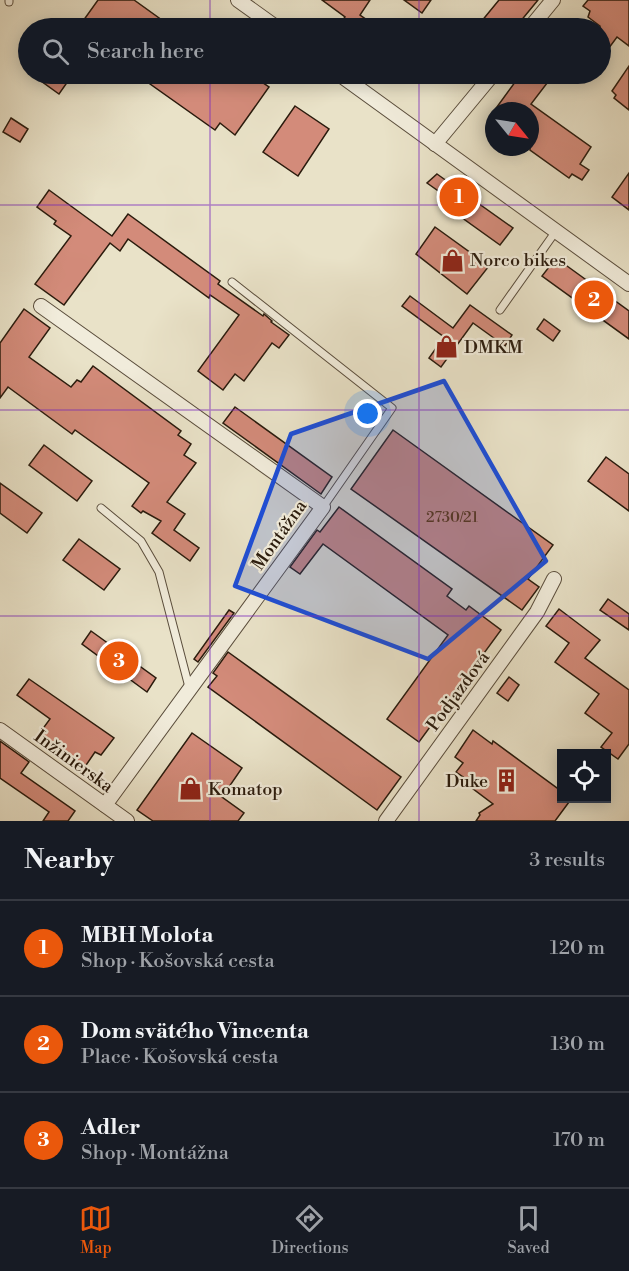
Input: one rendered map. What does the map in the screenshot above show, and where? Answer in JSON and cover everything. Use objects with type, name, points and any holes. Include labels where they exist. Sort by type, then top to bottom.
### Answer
[{"type":"street","points":[[238,0],[263,18]]},
{"type":"street","points":[[538,18],[553,0]]},
{"type":"street","points":[[353,84],[629,284]]},
{"type":"street","points":[[435,144],[485,84]]},
{"type":"street","name":"Montážna","points":[[41,306],[323,507],[105,805]]},
{"type":"street","name":"Podjazdová","points":[[386,821],[537,612],[554,579]]},
{"type":"street","name":"Inžinierska","points":[[0,730],[127,821]]},
{"type":"lane","points":[[500,310],[556,231]]},
{"type":"lane","points":[[232,282],[392,408],[323,507]]},
{"type":"lane","points":[[101,508],[141,541],[159,572],[190,690]]},
{"type":"highlighted area","points":[[444,381],[546,561],[428,659],[235,586],[291,434]]},
{"type":"building","points":[[98,0],[134,0],[159,18],[85,18]]},
{"type":"building","points":[[322,0],[370,0],[360,15],[364,18],[345,17]]},
{"type":"building","points":[[404,0],[431,0],[422,13]]},
{"type":"building","points":[[499,0],[538,0],[523,18],[484,18]]},
{"type":"building","points":[[588,0],[629,0],[629,46],[617,37],[611,45],[611,18],[589,18],[590,11],[583,6]]},
{"type":"building","points":[[629,66],[629,110],[614,98],[616,95],[612,91]]},
{"type":"building","points":[[45,84],[66,84],[59,94]]},
{"type":"building","points":[[150,84],[265,84],[269,87],[235,135],[220,123],[215,130]]},
{"type":"building","points":[[514,84],[546,84],[533,102],[501,102]]},
{"type":"building","points":[[295,106],[329,129],[298,176],[263,152]]},
{"type":"building","points":[[539,110],[591,147],[580,164],[589,170],[582,180],[572,174],[569,178],[538,156]]},
{"type":"building","points":[[11,118],[28,129],[20,142],[3,132]]},
{"type":"building","points":[[629,173],[629,210],[612,197]]},
{"type":"building","points":[[437,174],[513,228],[500,245],[447,207],[451,200],[427,183]]},
{"type":"building","points":[[49,190],[112,236],[128,214],[220,281],[218,284],[263,316],[264,314],[289,335],[279,348],[272,343],[244,381],[235,374],[223,390],[198,371],[239,315],[210,295],[209,298],[128,239],[120,251],[110,243],[64,305],[35,284],[71,236],[54,224],[56,221],[37,207]]},
{"type":"building","name":"Norco bikes","points":[[435,227],[489,266],[467,294],[416,254]]},
{"type":"building","points":[[556,258],[629,311],[629,339],[542,276]]},
{"type":"building","points":[[410,296],[453,328],[470,305],[512,335],[505,346],[473,323],[441,367],[429,358],[444,337],[402,306]]},
{"type":"building","points":[[24,309],[50,328],[29,357],[71,387],[77,380],[81,382],[93,366],[181,431],[178,435],[191,444],[184,455],[196,463],[167,502],[185,514],[174,530],[199,548],[190,561],[152,533],[161,521],[143,511],[141,513],[132,506],[149,483],[75,430],[72,434],[8,387],[0,398],[0,343]]},
{"type":"building","points":[[544,319],[560,331],[553,341],[537,329]]},
{"type":"building","points":[[235,407],[332,477],[321,494],[223,423]]},
{"type":"building","points":[[393,430],[553,545],[528,579],[539,587],[522,610],[351,489]]},
{"type":"building","points":[[44,445],[92,481],[77,501],[29,465]]},
{"type":"building","points":[[606,457],[629,474],[629,511],[588,481]]},
{"type":"building","points":[[0,483],[42,513],[27,533],[0,513]]},
{"type":"building","points":[[339,507],[452,589],[447,596],[466,610],[469,606],[501,630],[419,742],[387,719],[448,635],[323,544],[300,574],[290,567],[317,530],[320,532]]},
{"type":"building","points":[[79,539],[120,569],[104,590],[63,560]]},
{"type":"building","points":[[608,599],[629,614],[629,630],[600,610]]},
{"type":"building","points":[[559,609],[600,640],[585,658],[629,690],[629,744],[618,759],[611,754],[611,749],[601,747],[612,733],[585,713],[599,694],[555,662],[569,643],[546,626]]},
{"type":"building","points":[[229,610],[234,613],[198,662],[194,659]]},
{"type":"building","points":[[91,631],[156,678],[147,692],[82,644]]},
{"type":"building","points":[[228,652],[401,777],[377,810],[208,687],[217,676],[213,673]]},
{"type":"building","points":[[509,677],[519,685],[508,701],[497,693]]},
{"type":"building","points":[[29,679],[114,738],[101,755],[95,752],[82,771],[36,738],[50,719],[17,695]]},
{"type":"building","name":"Duke","points":[[473,730],[492,744],[493,741],[557,788],[557,803],[568,803],[555,821],[476,821],[479,813],[493,804],[464,782],[466,779],[456,772],[463,763],[455,757]]},
{"type":"building","name":"Komatop","points":[[192,733],[242,768],[222,797],[244,813],[238,821],[153,821],[137,810]]},
{"type":"building","points":[[0,741],[29,762],[21,773],[75,811],[68,821],[43,821],[49,812],[0,778]]},
{"type":"place","name":"MBH Molota","points":[[459,197]]},
{"type":"place","name":"Norco bikes","points":[[452,260]]},
{"type":"place","name":"Dom svätého Vincenta","points":[[594,300]]},
{"type":"place","name":"DMKM","points":[[446,347]]},
{"type":"place","name":"Adler","points":[[119,661]]},
{"type":"place","name":"Duke","points":[[506,781]]},
{"type":"place","name":"Komatop","points":[[190,789]]}]
